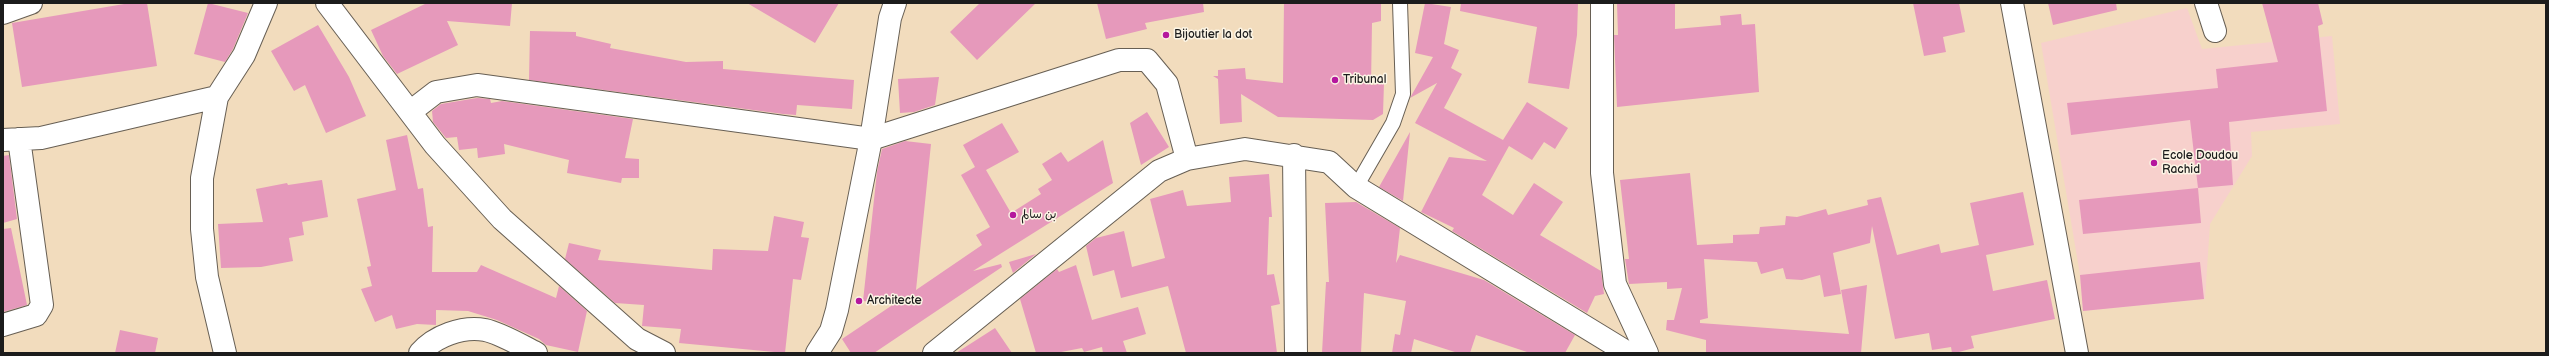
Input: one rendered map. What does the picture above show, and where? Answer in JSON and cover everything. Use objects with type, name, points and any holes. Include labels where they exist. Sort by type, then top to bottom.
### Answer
[{"type":"street","points":[[3,13],[31,3]]},
{"type":"street","points":[[225,353],[207,277],[202,229],[202,178],[217,97],[244,55],[266,3]]},
{"type":"street","points":[[328,3],[435,145],[502,219],[637,339],[664,353]]},
{"type":"street","points":[[817,353],[831,331],[837,310],[871,139],[890,18],[895,3]]},
{"type":"street","points":[[1602,3],[1602,173],[1615,284],[1646,353]]},
{"type":"street","points":[[2012,3],[2077,353]]},
{"type":"street","points":[[2206,3],[2216,31]]},
{"type":"street","points":[[410,112],[436,92],[477,85],[871,139],[1119,60],[1147,60],[1167,84],[1187,159]]},
{"type":"street","points":[[3,325],[36,315],[42,305],[11,140],[41,138],[217,97]]},
{"type":"street","points":[[934,353],[1159,171],[1187,159],[1245,149],[1294,155],[1329,162],[1356,187],[1628,353]]},
{"type":"street","points":[[1294,155],[1296,353]]},
{"type":"street","points":[[420,353],[427,346],[453,332],[485,330],[536,353]]},
{"type":"lane","points":[[1356,187],[1393,123],[1403,94],[1400,3]]},
{"type":"shaded area","name":"Ecole Doudou Rachid","points":[[2187,8],[2202,49],[2332,36],[2340,124],[2251,132],[2252,156],[2210,224],[2205,299],[2083,311],[2080,275],[2041,43]]},
{"type":"building","points":[[130,3],[147,3],[157,66],[22,87],[12,23]]},
{"type":"building","points":[[208,3],[248,13],[233,49],[225,62],[194,54]]},
{"type":"building","points":[[427,3],[512,3],[510,26],[447,21],[458,45],[397,74],[383,56],[371,30]]},
{"type":"building","points":[[747,3],[839,3],[815,43]]},
{"type":"building","points":[[980,3],[1036,3],[977,60],[950,32]]},
{"type":"building","points":[[1097,3],[1203,3],[1204,12],[1145,23],[1147,29],[1106,39]]},
{"type":"building","points":[[1284,3],[1381,3],[1381,21],[1372,23],[1371,85],[1384,83],[1383,114],[1373,120],[1278,117],[1241,94],[1242,122],[1220,124],[1218,79],[1213,76],[1218,76],[1218,70],[1245,68],[1246,79],[1283,83]]},
{"type":"building","points":[[1425,3],[1451,7],[1444,44],[1459,50],[1451,68],[1462,74],[1444,108],[1503,140],[1527,102],[1568,128],[1555,149],[1544,142],[1532,160],[1509,146],[1482,195],[1513,215],[1534,183],[1563,202],[1540,235],[1601,271],[1604,294],[1595,296],[1587,313],[1452,231],[1454,228],[1421,212],[1449,157],[1487,161],[1415,123],[1437,83],[1410,98],[1433,57],[1415,53]]},
{"type":"building","points":[[1461,3],[1578,3],[1577,35],[1569,89],[1528,83],[1537,27],[1460,11]]},
{"type":"building","points":[[1617,3],[1675,3],[1675,29],[1721,25],[1720,16],[1741,14],[1742,25],[1755,24],[1759,92],[1617,107],[1614,35],[1618,35]]},
{"type":"building","points":[[1913,3],[1959,3],[1965,32],[1943,37],[1946,52],[1924,56]]},
{"type":"building","points":[[2048,3],[2116,3],[2117,10],[2053,25]]},
{"type":"building","points":[[2262,3],[2318,3],[2323,24],[2318,26],[2327,111],[2229,122],[2233,185],[2198,188],[2190,120],[2071,135],[2067,103],[2218,88],[2216,69],[2278,62]]},
{"type":"building","points":[[318,25],[349,77],[366,116],[326,133],[305,85],[294,91],[271,51]]},
{"type":"building","points":[[530,31],[576,32],[576,36],[611,44],[610,48],[686,62],[723,61],[723,69],[854,80],[852,109],[797,105],[796,115],[783,114],[529,80]]},
{"type":"building","points":[[939,77],[935,105],[914,112],[900,113],[898,79]]},
{"type":"building","points":[[477,98],[490,99],[491,103],[502,101],[633,119],[625,158],[639,159],[639,178],[622,178],[621,183],[567,173],[569,160],[504,144],[505,154],[478,158],[477,148],[459,150],[457,137],[446,138],[433,122],[432,111],[441,104]]},
{"type":"building","points":[[1147,112],[1169,147],[1141,165],[1130,123]]},
{"type":"building","points":[[1002,123],[1019,152],[986,170],[1011,213],[1041,194],[1038,189],[1052,180],[1042,164],[1061,152],[1068,162],[1103,140],[1113,183],[973,271],[1001,264],[1002,267],[874,353],[851,353],[842,339],[894,304],[863,301],[877,172],[882,149],[905,141],[931,144],[916,290],[982,245],[976,235],[990,227],[961,175],[975,167],[963,145]]},
{"type":"building","points":[[1410,132],[1403,201],[1379,187]]},
{"type":"building","points":[[407,135],[418,189],[423,188],[428,227],[433,226],[432,272],[477,272],[481,265],[556,298],[559,286],[587,311],[578,352],[546,345],[539,339],[497,320],[468,311],[436,310],[436,325],[417,324],[396,329],[392,315],[375,322],[361,289],[372,286],[367,267],[371,266],[357,199],[396,190],[386,140]]},
{"type":"building","points":[[9,155],[17,219],[3,223],[3,156]]},
{"type":"building","points":[[1690,173],[1697,245],[1733,243],[1733,235],[1759,234],[1760,227],[1785,225],[1786,216],[1797,217],[1826,209],[1828,215],[1868,205],[1867,200],[1881,197],[1897,255],[1939,244],[1941,253],[1979,245],[1970,203],[2023,192],[2034,245],[1986,255],[1993,291],[2047,280],[2055,319],[1971,336],[1974,348],[1955,353],[1952,353],[1951,347],[1932,350],[1929,333],[1895,339],[1872,226],[1870,243],[1833,253],[1841,294],[1824,297],[1820,275],[1802,280],[1786,279],[1783,268],[1761,274],[1757,262],[1704,259],[1708,318],[1700,320],[1700,323],[1849,334],[1841,290],[1867,285],[1861,353],[1706,353],[1706,340],[1666,330],[1667,320],[1674,320],[1682,288],[1667,289],[1667,282],[1629,284],[1625,259],[1629,259],[1620,180]]},
{"type":"building","points":[[1269,174],[1272,217],[1269,217],[1267,275],[1274,274],[1280,304],[1271,306],[1277,353],[1186,353],[1168,286],[1121,298],[1114,270],[1093,276],[1086,246],[1096,238],[1124,231],[1132,267],[1165,258],[1150,199],[1183,190],[1187,206],[1231,202],[1229,177]]},
{"type":"building","points":[[322,180],[328,217],[302,222],[304,235],[289,238],[293,261],[261,267],[221,268],[218,224],[263,222],[256,189],[287,183],[288,185]]},
{"type":"building","points":[[2198,188],[2201,223],[2083,234],[2079,200]]},
{"type":"building","points":[[1356,202],[1400,228],[1396,263],[1400,255],[1484,280],[1575,335],[1565,353],[1530,353],[1476,335],[1470,353],[1458,353],[1414,339],[1411,353],[1392,353],[1395,334],[1400,335],[1406,301],[1364,293],[1361,353],[1322,353],[1326,282],[1329,282],[1325,203]]},
{"type":"building","points":[[774,216],[804,222],[801,237],[809,238],[801,280],[793,279],[785,353],[679,343],[681,329],[642,326],[644,305],[615,303],[565,259],[569,243],[601,250],[598,260],[712,270],[713,249],[768,251]]},
{"type":"building","points":[[11,228],[27,305],[3,312],[3,229]]},
{"type":"building","points":[[1036,254],[1013,273],[1009,262]]},
{"type":"building","points":[[2200,262],[2204,299],[2083,311],[2080,275]]},
{"type":"building","points":[[1076,265],[1092,320],[1138,307],[1146,334],[1123,341],[1127,353],[1103,353],[1102,347],[1084,352],[1082,348],[1056,353],[1036,353],[1020,299],[1057,269],[1059,272]]},
{"type":"building","points":[[995,328],[1012,353],[956,353]]},
{"type":"building","points":[[120,330],[158,338],[155,353],[115,353]]},
{"type":"place","name":"Bijoutier la dot","points":[[1166,35]]},
{"type":"place","name":"Tribunal","points":[[1335,80]]},
{"type":"place","name":"Ecole Doudou Rachid","points":[[2154,163]]},
{"type":"place","name":"بن سالم","points":[[1013,215]]},
{"type":"place","name":"Architecte","points":[[859,301]]}]
